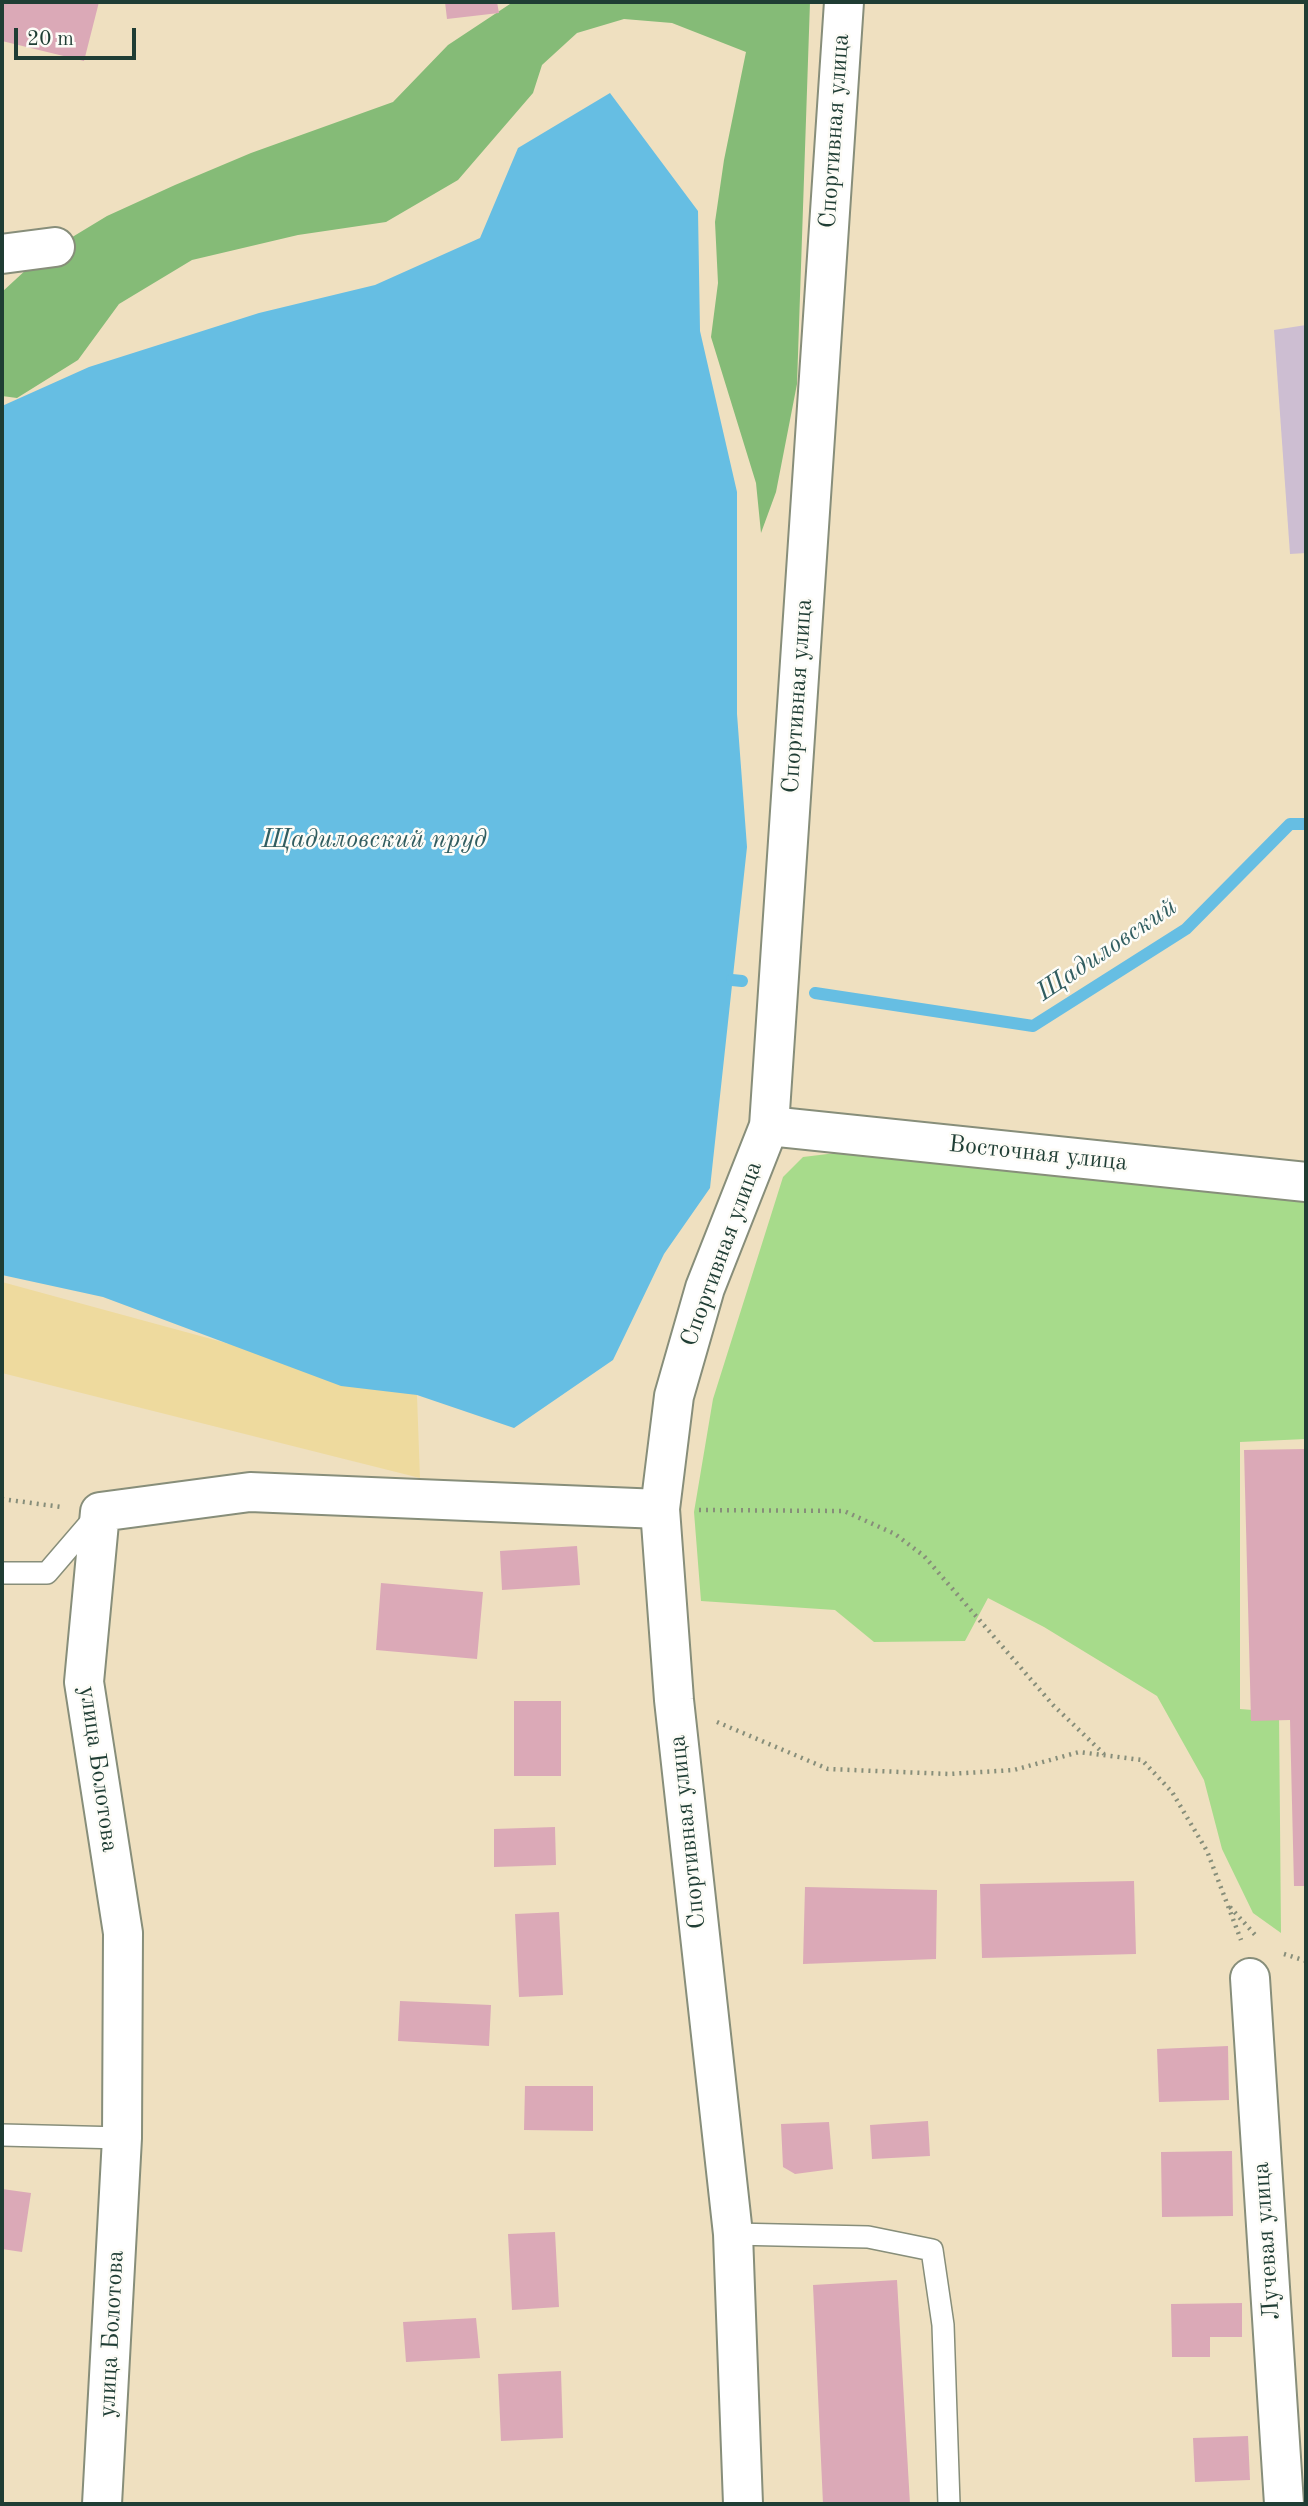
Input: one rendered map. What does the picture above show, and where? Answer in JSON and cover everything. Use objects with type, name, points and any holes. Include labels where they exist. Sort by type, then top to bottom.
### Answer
[{"type":"street","name":"Спортивная улица","points":[[743,2504],[733,2234],[674,1700],[660,1509],[674,1396],[705,1288],[769,1126],[844,2]]},
{"type":"street","points":[[2,254],[55,247]]},
{"type":"street","name":"Восточная улица","points":[[769,1126],[1306,1182]]},
{"type":"street","points":[[100,1512],[250,1492],[660,1509]]},
{"type":"street","name":"улица Болотова","points":[[100,1512],[84,1682],[123,1933],[122,2138],[102,2504]]},
{"type":"street","name":"Лучевая улица","points":[[1250,1978],[1284,2504]]},
{"type":"lane","points":[[2,1573],[47,1573],[100,1512]]},
{"type":"lane","points":[[2,2136],[122,2138]]},
{"type":"lane","points":[[733,2234],[868,2237],[932,2250],[943,2325],[949,2504]]},
{"type":"path","points":[[2,1499],[100,1512]]},
{"type":"path","points":[[660,1509],[844,1511],[895,1534],[924,1556],[1053,1705],[1104,1755]]},
{"type":"path","points":[[674,1700],[735,1731],[828,1769],[949,1774],[1014,1770],[1079,1752],[1142,1760],[1172,1792],[1207,1851],[1244,1950],[1250,1978]]},
{"type":"shaded area","points":[[1306,325],[1306,553],[1290,554],[1274,330]]},
{"type":"green space","points":[[513,2],[810,2],[797,384],[776,492],[761,533],[756,483],[711,337],[718,283],[715,222],[724,160],[746,52],[672,23],[624,19],[577,33],[542,65],[533,93],[458,180],[386,222],[298,235],[192,260],[119,304],[78,360],[17,398],[2,396],[2,292],[41,256],[107,216],[175,185],[251,153],[393,102],[448,45]]},
{"type":"green space","points":[[844,1152],[1306,1202],[1306,1439],[1240,1442],[1240,1709],[1279,1712],[1281,1933],[1253,1913],[1222,1849],[1204,1780],[1157,1696],[1044,1627],[988,1598],[965,1641],[874,1642],[835,1610],[701,1601],[694,1512],[713,1399],[783,1177],[803,1157]]},
{"type":"sand","points":[[2,1282],[417,1395],[420,1478],[2,1373]]},
{"type":"water","name":"Щадиловский пруд","points":[[610,93],[698,211],[700,331],[737,492],[737,714],[747,847],[710,1188],[664,1254],[613,1360],[514,1428],[417,1395],[341,1386],[103,1297],[2,1275],[2,406],[89,367],[259,313],[375,285],[480,238],[518,148]]},
{"type":"building","points":[[2,2],[99,2],[84,61],[2,41]]},
{"type":"building","points":[[445,2],[497,2],[499,13],[447,19]]},
{"type":"building","points":[[1306,1449],[1306,1886],[1294,1886],[1290,1720],[1251,1721],[1244,1450]]},
{"type":"building","points":[[577,1546],[580,1585],[502,1590],[500,1551]]},
{"type":"building","points":[[381,1583],[483,1592],[477,1659],[376,1650]]},
{"type":"building","points":[[514,1701],[561,1701],[561,1776],[514,1776]]},
{"type":"building","points":[[555,1827],[556,1865],[494,1867],[494,1829]]},
{"type":"building","points":[[1134,1881],[1136,1954],[982,1958],[980,1884]]},
{"type":"building","points":[[805,1887],[937,1890],[936,1959],[803,1964]]},
{"type":"building","points":[[559,1912],[563,1995],[519,1997],[515,1914]]},
{"type":"building","points":[[400,2001],[491,2005],[489,2046],[398,2041]]},
{"type":"building","points":[[1228,2046],[1229,2100],[1159,2102],[1157,2049]]},
{"type":"building","points":[[525,2086],[593,2086],[593,2131],[524,2130]]},
{"type":"building","points":[[928,2121],[930,2156],[872,2159],[870,2125]]},
{"type":"building","points":[[829,2122],[833,2169],[795,2174],[783,2167],[781,2124]]},
{"type":"building","points":[[1232,2151],[1233,2216],[1162,2217],[1161,2152]]},
{"type":"building","points":[[2,2189],[31,2193],[22,2252],[2,2249]]},
{"type":"building","points":[[555,2232],[559,2307],[512,2310],[508,2234]]},
{"type":"building","points":[[897,2280],[910,2504],[823,2504],[813,2285]]},
{"type":"building","points":[[1242,2303],[1242,2337],[1210,2337],[1210,2357],[1172,2357],[1171,2304]]},
{"type":"building","points":[[476,2318],[480,2358],[406,2362],[403,2322]]},
{"type":"building","points":[[561,2371],[563,2438],[501,2441],[498,2374]]},
{"type":"building","points":[[1248,2436],[1250,2480],[1195,2482],[1193,2438]]},
{"type":"waterway","name":"Щадиловский","points":[[815,993],[1033,1026],[1186,929],[1290,824],[1306,824]]},
{"type":"waterway","points":[[732,980],[742,981]]}]
